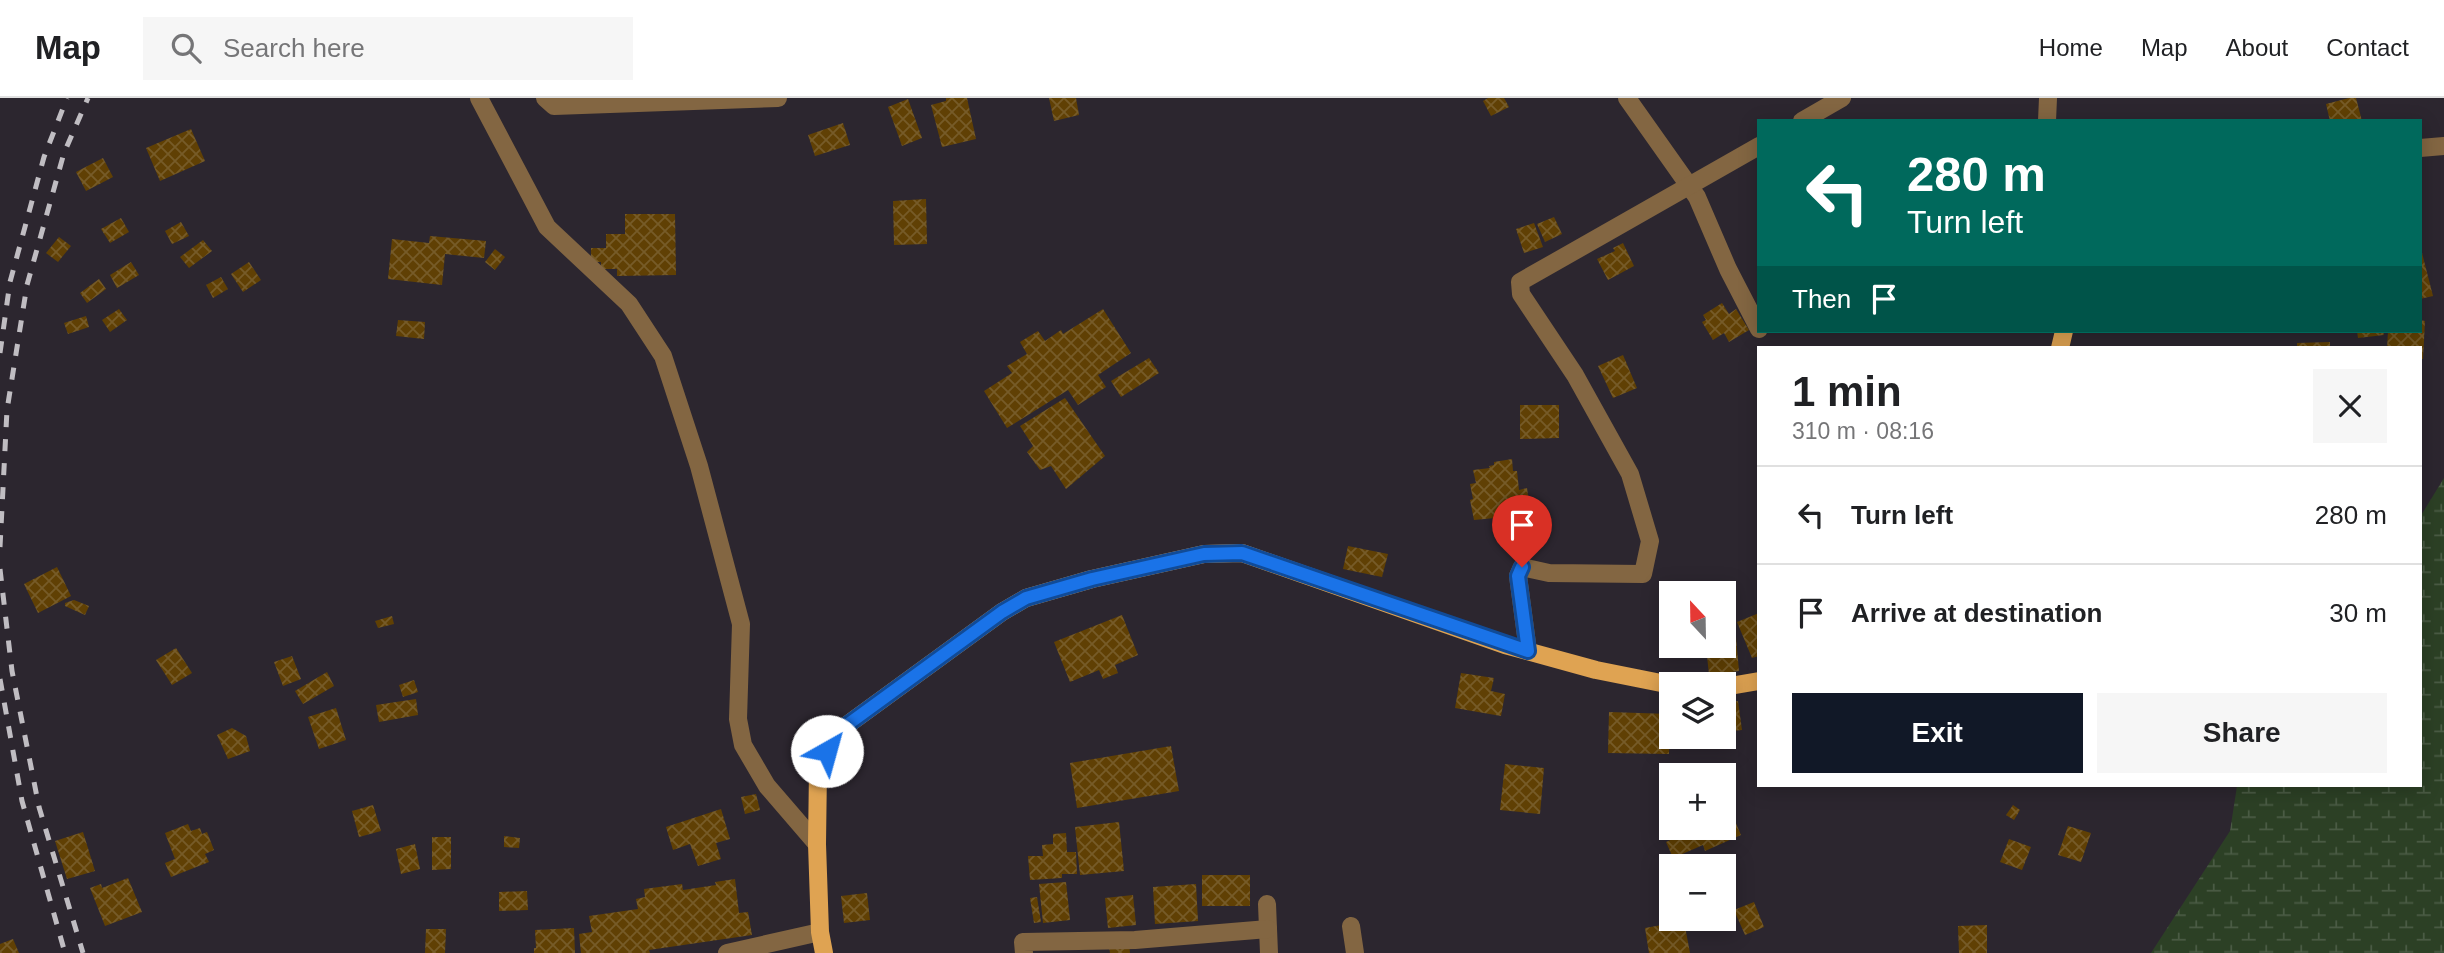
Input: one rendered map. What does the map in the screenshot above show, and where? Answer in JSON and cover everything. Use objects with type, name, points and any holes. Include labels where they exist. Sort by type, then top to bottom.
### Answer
[{"type":"main road","points":[[824,953],[820,932],[817,844],[818,769],[836,733],[1002,612],[1026,598],[1092,579],[1204,554],[1242,553],[1528,651],[1596,670],[1659,683]]},
{"type":"main road","points":[[1736,685],[1757,681]]},
{"type":"street","points":[[479,98],[547,228],[629,304],[663,356],[699,466],[741,624],[738,719],[743,745],[767,786],[817,844]]},
{"type":"street","points":[[545,98],[554,106],[778,98]]},
{"type":"street","points":[[1627,98],[1697,197],[1728,269],[1757,325]]},
{"type":"street","points":[[1805,119],[1842,98]]},
{"type":"street","points":[[2047,119],[2048,98]]},
{"type":"street","points":[[2422,148],[2444,146]]},
{"type":"street","points":[[1528,651],[1518,576],[1522,567],[1549,573],[1643,574],[1650,541],[1630,474],[1575,375],[1521,294],[1520,282],[1757,147]]},
{"type":"street","points":[[1267,904],[1269,953]]},
{"type":"street","points":[[1351,926],[1355,953]]},
{"type":"street","points":[[1024,953],[1023,942],[1134,940],[1268,929]]},
{"type":"street","points":[[727,953],[820,932]]},
{"type":"green space","points":[[2444,478],[2444,953],[2151,953],[2230,831],[2237,787],[2422,787],[2422,514]]},
{"type":"building","points":[[946,98],[967,98],[976,139],[942,147],[931,105],[946,101]]},
{"type":"building","points":[[1049,98],[1076,98],[1079,115],[1054,121]]},
{"type":"building","points":[[1488,98],[1504,98],[1509,107],[1491,116],[1483,101]]},
{"type":"building","points":[[2356,98],[2361,119],[2330,119],[2326,104]]},
{"type":"building","points":[[908,99],[922,138],[902,146],[888,107]]},
{"type":"building","points":[[843,123],[850,145],[815,156],[808,135]]},
{"type":"building","points":[[191,129],[205,161],[160,181],[146,148]]},
{"type":"building","points":[[103,158],[113,177],[86,191],[76,172]]},
{"type":"building","points":[[926,199],[927,244],[894,245],[893,201]]},
{"type":"building","points":[[625,214],[675,214],[676,275],[617,276],[617,269],[601,269],[601,262],[591,262],[591,248],[606,248],[606,234],[625,234]]},
{"type":"building","points":[[1554,217],[1562,234],[1545,242],[1537,224]]},
{"type":"building","points":[[121,218],[129,232],[110,243],[101,229]]},
{"type":"building","points":[[181,222],[189,236],[172,244],[165,231]]},
{"type":"building","points":[[1534,223],[1543,247],[1524,253],[1516,229]]},
{"type":"building","points":[[430,236],[486,241],[484,258],[445,254],[442,285],[388,279],[392,239],[429,243]]},
{"type":"building","points":[[59,237],[71,246],[58,262],[46,253]]},
{"type":"building","points":[[203,240],[212,251],[189,268],[180,257]]},
{"type":"building","points":[[1623,243],[1634,266],[1608,280],[1597,259],[1615,251],[1613,248]]},
{"type":"building","points":[[495,249],[505,257],[495,270],[485,262]]},
{"type":"building","points":[[2422,253],[2433,296],[2422,299]]},
{"type":"building","points":[[131,262],[139,275],[117,288],[110,275]]},
{"type":"building","points":[[249,262],[261,280],[243,292],[231,274]]},
{"type":"building","points":[[221,277],[228,289],[213,298],[206,285]]},
{"type":"building","points":[[99,279],[106,289],[87,303],[80,293]]},
{"type":"building","points":[[1722,303],[1729,314],[1736,309],[1749,330],[1729,342],[1724,333],[1713,340],[1702,322],[1706,320],[1703,315]]},
{"type":"building","points":[[119,309],[127,320],[110,332],[102,320]]},
{"type":"building","points":[[1103,309],[1131,353],[1098,375],[1106,387],[1078,405],[1068,390],[1007,428],[984,391],[1012,373],[1007,366],[1027,354],[1020,342],[1038,331],[1045,341],[1061,330],[1063,334]]},
{"type":"building","points":[[86,316],[89,327],[68,334],[64,323]]},
{"type":"building","points":[[398,320],[425,322],[424,339],[396,336]]},
{"type":"building","points":[[2422,320],[2425,321],[2423,359],[2422,346],[2387,346],[2388,333],[2422,333]]},
{"type":"building","points":[[2357,333],[2384,335],[2358,338]]},
{"type":"building","points":[[2330,342],[2330,346],[2297,346],[2297,343]]},
{"type":"building","points":[[1623,355],[1637,388],[1613,398],[1598,366]]},
{"type":"building","points":[[1149,358],[1159,373],[1121,397],[1111,381]]},
{"type":"building","points":[[1065,398],[1105,456],[1066,489],[1051,466],[1040,470],[1027,452],[1033,446],[1020,426]]},
{"type":"building","points":[[1520,405],[1559,405],[1559,438],[1520,439]]},
{"type":"building","points":[[1512,459],[1513,471],[1517,471],[1519,490],[1527,488],[1529,502],[1519,504],[1516,509],[1507,510],[1508,519],[1496,522],[1495,518],[1474,520],[1470,500],[1473,499],[1470,484],[1476,483],[1473,470],[1490,468],[1494,462]]},
{"type":"building","points":[[1348,546],[1388,554],[1382,577],[1343,569]]},
{"type":"building","points":[[57,567],[71,596],[38,613],[24,584]]},
{"type":"building","points":[[74,600],[89,606],[85,615],[65,606],[65,603]]},
{"type":"building","points":[[1757,614],[1757,657],[1752,658],[1737,622]]},
{"type":"building","points":[[1122,615],[1138,655],[1115,665],[1118,673],[1103,679],[1099,670],[1070,682],[1054,642]]},
{"type":"building","points":[[392,616],[394,624],[378,628],[375,621]]},
{"type":"building","points":[[1736,637],[1739,671],[1709,672],[1707,658],[1736,658]]},
{"type":"building","points":[[176,648],[192,673],[172,685],[156,660]]},
{"type":"building","points":[[292,656],[301,679],[283,686],[274,662]]},
{"type":"building","points":[[327,672],[334,686],[303,704],[295,691]]},
{"type":"building","points":[[1461,673],[1494,678],[1491,691],[1505,694],[1501,716],[1455,708]]},
{"type":"building","points":[[414,680],[418,692],[403,697],[399,685]]},
{"type":"building","points":[[416,699],[418,715],[379,722],[376,705]]},
{"type":"building","points":[[1736,701],[1742,730],[1736,731]]},
{"type":"building","points":[[336,708],[346,740],[319,749],[308,717]]},
{"type":"building","points":[[1609,712],[1659,714],[1659,749],[1669,749],[1669,754],[1608,753]]},
{"type":"building","points":[[232,728],[246,736],[250,751],[228,759],[217,735]]},
{"type":"building","points":[[1171,746],[1179,791],[1077,808],[1070,763]]},
{"type":"building","points":[[1505,764],[1544,768],[1540,814],[1500,810]]},
{"type":"building","points":[[756,794],[760,810],[745,814],[741,797]]},
{"type":"building","points":[[373,805],[381,831],[359,837],[352,811]]},
{"type":"building","points":[[2013,805],[2020,810],[2014,820],[2006,815]]},
{"type":"building","points":[[721,809],[730,839],[716,843],[721,859],[698,866],[690,844],[673,850],[666,827]]},
{"type":"building","points":[[1119,822],[1124,871],[1080,875],[1075,827]]},
{"type":"building","points":[[1736,823],[1741,835],[1736,837]]},
{"type":"building","points":[[188,824],[191,831],[200,828],[202,834],[207,832],[214,850],[205,854],[209,862],[171,877],[165,863],[175,859],[165,833]]},
{"type":"building","points":[[2068,826],[2091,833],[2081,862],[2058,855]]},
{"type":"building","points":[[83,832],[95,871],[67,879],[55,841]]},
{"type":"building","points":[[1066,833],[1067,852],[1076,852],[1077,874],[1030,880],[1028,856],[1043,856],[1042,845],[1053,844],[1053,834]]},
{"type":"building","points":[[504,836],[520,838],[519,848],[504,847]]},
{"type":"building","points":[[432,837],[451,837],[451,869],[432,870]]},
{"type":"building","points":[[2009,839],[2031,847],[2022,870],[2000,862]]},
{"type":"building","points":[[1730,840],[1705,851],[1703,845],[1682,854],[1671,854],[1666,842]]},
{"type":"building","points":[[415,844],[420,869],[401,874],[396,849]]},
{"type":"building","points":[[1202,875],[1250,875],[1250,906],[1202,906]]},
{"type":"building","points":[[128,878],[142,912],[105,926],[90,888],[101,884],[102,888]]},
{"type":"building","points":[[735,879],[739,913],[748,912],[752,935],[649,950],[650,953],[581,953],[579,934],[592,932],[589,916],[638,909],[636,899],[645,897],[644,889],[682,884],[683,890]]},
{"type":"building","points":[[1066,882],[1070,920],[1043,923],[1039,884]]},
{"type":"building","points":[[1196,884],[1198,921],[1155,924],[1153,887]]},
{"type":"building","points":[[527,891],[528,910],[499,911],[499,892]]},
{"type":"building","points":[[867,893],[870,920],[844,923],[841,896]]},
{"type":"building","points":[[1133,895],[1136,925],[1108,928],[1105,898]]},
{"type":"building","points":[[1037,897],[1041,922],[1034,923],[1030,898]]},
{"type":"building","points":[[1754,902],[1764,927],[1745,935],[1736,909]]},
{"type":"building","points":[[1659,925],[1659,931],[1686,931],[1690,953],[1649,953],[1645,928]]},
{"type":"building","points":[[1987,925],[1987,953],[1959,953],[1958,926]]},
{"type":"building","points":[[574,928],[575,953],[534,953],[535,930]]},
{"type":"building","points":[[426,929],[446,929],[445,953],[425,953]]},
{"type":"building","points":[[13,939],[19,953],[0,953],[0,944]]},
{"type":"building","points":[[1129,944],[1130,953],[1110,953],[1109,947]]},
{"type":"railway","points":[[0,353],[10,282],[44,157],[67,98]]},
{"type":"railway","points":[[0,547],[7,410],[27,285],[64,153],[88,98]]},
{"type":"railway","points":[[0,569],[12,671],[39,807],[83,953]]},
{"type":"railway","points":[[0,679],[22,801],[65,953]]},
{"type":"route","points":[[827,751],[836,733],[1002,612],[1026,598],[1092,579],[1204,554],[1242,553],[1528,651],[1518,576],[1522,567]]}]
